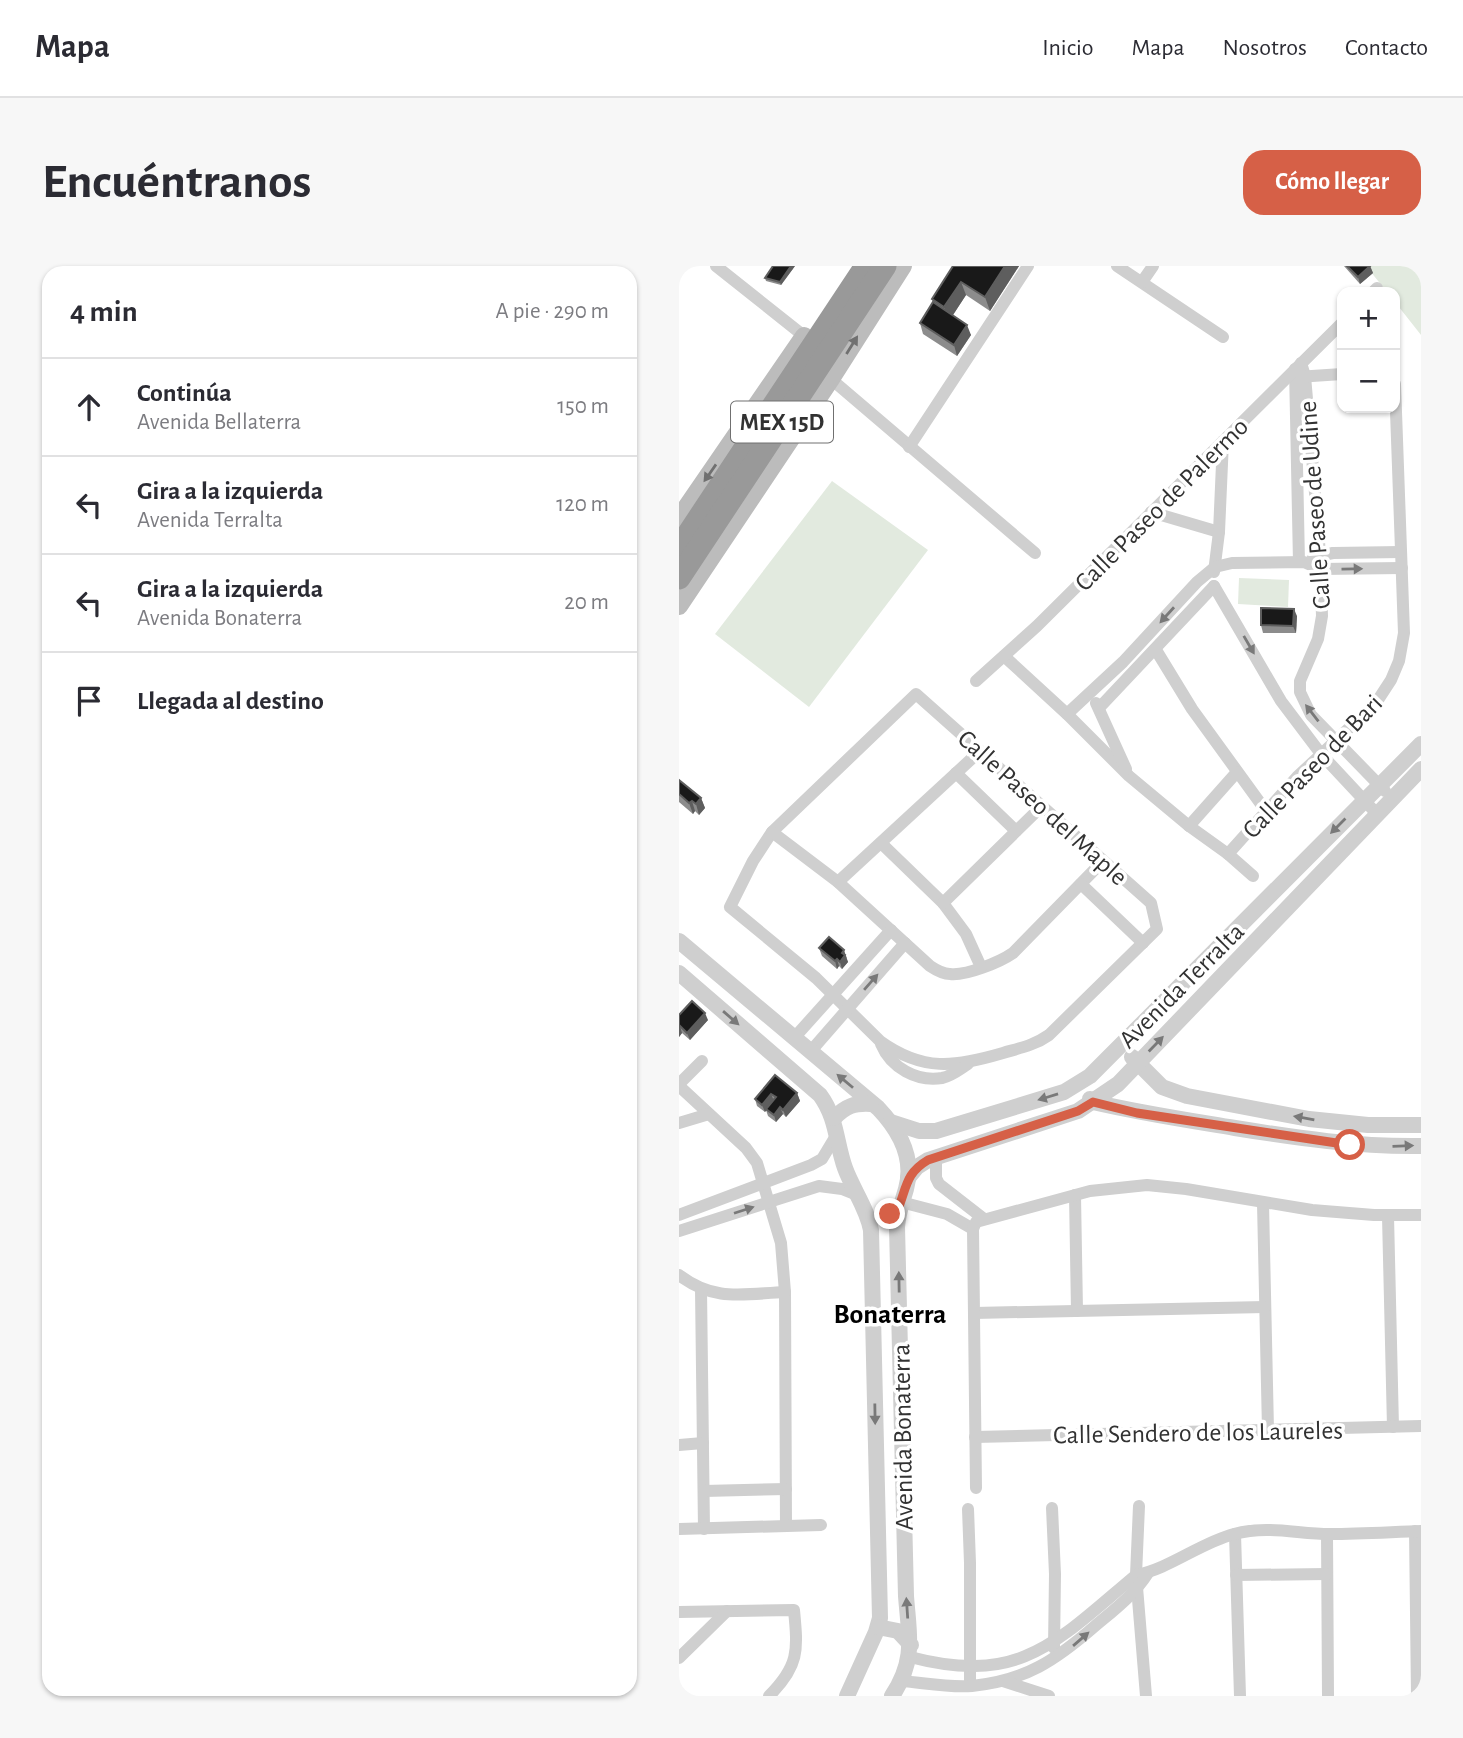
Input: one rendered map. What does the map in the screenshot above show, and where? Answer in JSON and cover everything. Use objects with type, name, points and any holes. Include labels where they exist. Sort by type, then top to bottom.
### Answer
[{"type":"highway","points":[[804,336],[849,266]]},
{"type":"highway","points":[[681,565],[866,266]]},
{"type":"highway","name":"MEX 15D","points":[[681,565],[885,266]]},
{"type":"highway","points":[[681,565],[740,500],[764,479]]},
{"type":"main road","points":[[679,606],[903,266]]},
{"type":"main road","points":[[679,518],[804,336]]},
{"type":"street","points":[[909,447],[1028,266]]},
{"type":"street","points":[[1118,266],[1223,337]]},
{"type":"street","points":[[1142,282],[1153,266]]},
{"type":"street","points":[[721,268],[804,336]]},
{"type":"street","name":"Calle Paseo de Palermo","points":[[976,681],[1005,657],[1223,441],[1297,373],[1337,329]]},
{"type":"street","points":[[1297,373],[1337,374]]},
{"type":"street","name":"Calle Paseo de Udine","points":[[1297,373],[1320,554],[1322,616],[1318,639],[1300,685]]},
{"type":"street","name":"Calle Paseo de Udine","points":[[1297,373],[1301,562]]},
{"type":"street","points":[[831,379],[1035,553]]},
{"type":"street","name":"Calle Paseo de Bari","points":[[1228,854],[1321,754],[1376,703],[1391,680],[1399,661],[1404,633],[1396,413]]},
{"type":"street","points":[[1223,441],[1214,586],[1275,690],[1321,754],[1377,814]]},
{"type":"street","points":[[1151,512],[1219,532]]},
{"type":"street","points":[[1301,562],[1320,554],[1401,552]]},
{"type":"street","points":[[1067,713],[1122,663],[1197,582],[1215,567],[1232,563],[1301,562],[1320,569],[1402,568]]},
{"type":"street","points":[[1099,708],[1214,586]]},
{"type":"street","points":[[1156,650],[1192,709],[1266,811]]},
{"type":"street","points":[[1005,657],[1067,713],[1129,776],[1253,876]]},
{"type":"street","points":[[1275,690],[1300,685],[1302,701],[1311,715],[1392,798]]},
{"type":"street","points":[[1090,692],[1129,776]]},
{"type":"street","name":"Calle Paseo del Maple","points":[[772,832],[916,694],[1151,903],[1157,929],[1143,943]]},
{"type":"street","name":"Avenida Terralta","points":[[891,1122],[919,1132],[936,1131],[1064,1092],[1090,1076],[1421,744]]},
{"type":"street","points":[[838,882],[980,751]]},
{"type":"street","name":"Avenida Terralta","points":[[908,1178],[917,1167],[936,1158],[1078,1111],[1118,1084],[1421,769]]},
{"type":"street","points":[[1189,826],[1237,772]]},
{"type":"street","points":[[956,773],[1016,831]]},
{"type":"street","points":[[943,903],[1042,806]]},
{"type":"street","points":[[1081,884],[1143,943],[1041,1040],[969,1063],[943,1078],[907,1073],[893,1064],[880,1041],[833,995],[730,907],[753,861],[772,832],[838,882],[930,966],[949,974],[1003,960],[1013,953],[1103,860]]},
{"type":"street","points":[[881,843],[943,903],[967,934],[981,967]]},
{"type":"street","points":[[794,1038],[891,930]]},
{"type":"street","name":"Avenida Bonaterra","points":[[679,941],[891,1122],[907,1152],[908,1178],[900,1205],[901,1384],[906,1596],[910,1651],[902,1681],[893,1696]]},
{"type":"street","points":[[810,1052],[905,943]]},
{"type":"street","name":"Avenida Bonaterra","points":[[679,974],[820,1095],[835,1126],[844,1166],[867,1213],[871,1230],[880,1618],[850,1693]]},
{"type":"street","points":[[1122,1044],[1162,1087],[1187,1096],[1308,1119],[1368,1125],[1421,1125]]},
{"type":"street","points":[[702,1061],[679,1085],[746,1148],[757,1163],[781,1243],[785,1292],[786,1526]]},
{"type":"street","points":[[1078,1084],[1093,1102],[1137,1113],[1350,1145],[1421,1146]]},
{"type":"street","points":[[679,1214],[821,1159],[843,1108],[856,1103],[871,1104]]},
{"type":"street","points":[[679,1123],[709,1114]]},
{"type":"street","points":[[936,1158],[936,1178],[978,1223],[974,1313],[976,1488]]},
{"type":"street","points":[[867,1213],[882,1215],[900,1205],[936,1211],[978,1223],[1090,1191],[1147,1185],[1312,1210],[1388,1216],[1421,1215]]},
{"type":"street","points":[[679,1231],[819,1186],[842,1189],[857,1195]]},
{"type":"street","points":[[936,1211],[940,1199],[947,1191]]},
{"type":"street","points":[[1075,1195],[1077,1311]]},
{"type":"street","points":[[1263,1203],[1268,1430]]},
{"type":"street","points":[[1388,1216],[1393,1427]]},
{"type":"street","points":[[679,1275],[701,1289],[717,1294],[785,1292]]},
{"type":"street","points":[[701,1289],[704,1529]]},
{"type":"street","points":[[974,1313],[1265,1307]]},
{"type":"street","points":[[875,1387],[901,1384]]},
{"type":"street","name":"Calle Sendero de los Laureles","points":[[975,1437],[1421,1426]]},
{"type":"street","points":[[679,1445],[703,1443]]},
{"type":"street","points":[[704,1491],[786,1489]]},
{"type":"street","points":[[1139,1506],[1142,1574],[1138,1589],[1146,1696]]},
{"type":"street","points":[[1052,1508],[1055,1574],[1054,1659]]},
{"type":"street","points":[[968,1509],[971,1563],[970,1686]]},
{"type":"street","points":[[679,1529],[821,1525]]},
{"type":"street","points":[[878,1627],[898,1631],[910,1651],[941,1665],[970,1667],[1005,1663],[1040,1652],[1142,1574],[1199,1547],[1235,1534],[1282,1529],[1327,1534],[1418,1531],[1417,1696]]},
{"type":"street","points":[[1235,1534],[1240,1696]]},
{"type":"street","points":[[1327,1534],[1328,1696]]},
{"type":"street","points":[[878,1541],[905,1539]]},
{"type":"street","points":[[1236,1575],[1327,1574]]},
{"type":"street","points":[[902,1681],[970,1686],[1003,1681],[1041,1668],[1138,1589]]},
{"type":"street","points":[[679,1612],[794,1610],[794,1662],[788,1676],[769,1696]]},
{"type":"street","points":[[679,1658],[727,1611]]},
{"type":"street","points":[[1003,1681],[1049,1696]]},
{"type":"shaded area","points":[[1366,266],[1421,266],[1421,335],[1400,308],[1400,287],[1383,287]]},
{"type":"shaded area","points":[[832,481],[928,550],[809,707],[715,634]]},
{"type":"shaded area","points":[[1239,578],[1289,580],[1288,607],[1238,604]]},
{"type":"building","points":[[773,266],[791,266],[780,282],[765,278]]},
{"type":"building","points":[[953,266],[1005,266],[985,297],[961,282],[944,307],[932,299]]},
{"type":"building","points":[[1347,266],[1370,266],[1358,277]]},
{"type":"building","points":[[933,302],[967,325],[954,345],[920,323]]},
{"type":"building","points":[[1261,608],[1294,609],[1293,626],[1261,625]]},
{"type":"building","points":[[679,780],[701,798],[696,804],[692,801],[689,803],[679,794]]},
{"type":"building","points":[[829,937],[844,950],[842,953],[845,955],[840,962],[819,948]]},
{"type":"building","points":[[692,1001],[705,1013],[687,1033],[679,1027],[679,1015]]},
{"type":"building","points":[[775,1075],[797,1093],[783,1110],[780,1107],[774,1115],[766,1109],[776,1097],[771,1094],[762,1105],[755,1099]]},
{"type":"district","name":"Bonaterra","points":[[890,1313]]},
{"type":"route","points":[[890,1214],[898,1209],[908,1178],[917,1167],[928,1160],[1078,1111],[1093,1102],[1137,1113],[1350,1145]]}]
